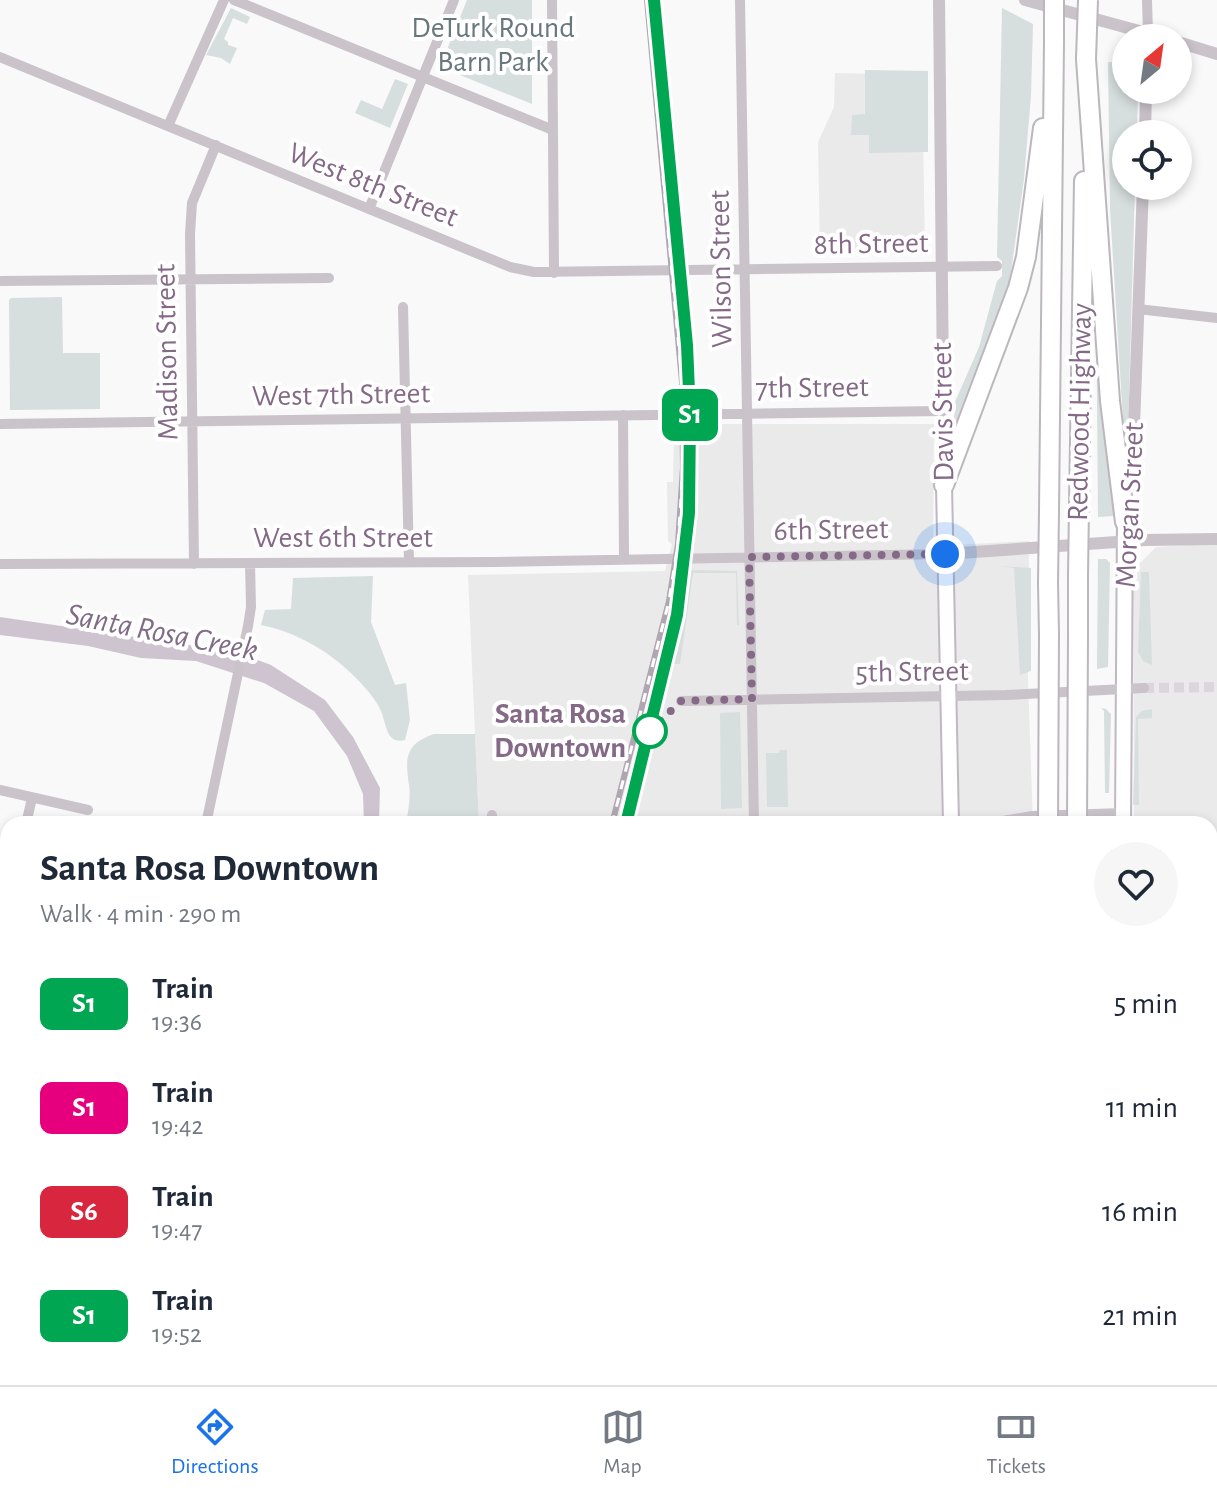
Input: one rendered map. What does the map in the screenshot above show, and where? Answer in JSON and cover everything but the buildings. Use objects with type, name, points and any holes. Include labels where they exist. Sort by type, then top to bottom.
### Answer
[{"type":"highway","name":"Redwood Highway","points":[[1048,816],[1054,0]]},
{"type":"highway","name":"Redwood Highway","points":[[1077,816],[1088,0]]},
{"type":"highway","points":[[944,485],[1018,288],[1026,257],[1054,42]]},
{"type":"highway","points":[[1086,59],[1110,401],[1125,522]]},
{"type":"main road","name":"Davis Street","points":[[944,485],[951,816]]},
{"type":"main road","name":"Morgan Street","points":[[1123,816],[1125,522]]},
{"type":"street","points":[[168,126],[224,0]]},
{"type":"street","points":[[234,0],[553,130]]},
{"type":"street","points":[[369,209],[454,0]]},
{"type":"street","points":[[552,0],[554,273]]},
{"type":"street","name":"Wilson Street","points":[[740,0],[754,816]]},
{"type":"street","name":"Davis Street","points":[[939,0],[945,134],[942,267],[944,485]]},
{"type":"street","points":[[1025,0],[1112,25]]},
{"type":"street","points":[[1147,0],[1148,24]]},
{"type":"street","points":[[1192,46],[1217,54]]},
{"type":"street","name":"West 8th Street","points":[[0,57],[510,267],[554,273],[746,270]]},
{"type":"street","name":"Madison Street","points":[[194,564],[189,279],[192,203],[216,145]]},
{"type":"street","name":"Morgan Street","points":[[1125,522],[1134,426],[1142,200]]},
{"type":"street","name":"8th Street","points":[[746,270],[997,266]]},
{"type":"street","points":[[0,281],[329,278]]},
{"type":"street","points":[[403,307],[409,562]]},
{"type":"street","points":[[1138,309],[1217,318]]},
{"type":"street","name":"7th Street","points":[[683,414],[942,411]]},
{"type":"street","name":"West 7th Street","points":[[0,424],[683,414]]},
{"type":"street","points":[[623,415],[624,558]]},
{"type":"street","name":"6th Street","points":[[686,558],[945,554],[1217,539]]},
{"type":"street","name":"West 6th Street","points":[[0,564],[686,558]]},
{"type":"street","points":[[208,816],[246,638],[251,607],[250,563]]},
{"type":"street","name":"5th Street","points":[[681,701],[950,696],[1144,688]]},
{"type":"street","points":[[0,790],[88,810]]},
{"type":"street","points":[[28,816],[32,798]]},
{"type":"shaded area","points":[[835,73],[922,75],[925,253],[820,253],[818,142],[834,107]]},
{"type":"shaded area","points":[[702,424],[934,424],[933,546],[1029,541],[1028,680],[1033,816],[479,816],[468,575],[665,571],[672,544],[668,541],[667,482],[673,482],[674,431],[698,431],[698,437]]},
{"type":"shaded area","points":[[1217,543],[1217,816],[1134,816],[1133,570],[1156,547]]},
{"type":"shaded area","points":[[0,617],[210,648],[271,665],[325,700],[353,737],[380,788],[379,816],[364,816],[363,794],[347,756],[314,711],[264,683],[196,661],[141,658],[88,646],[0,635]]},
{"type":"green space","name":"DeTurk Round Barn Park","points":[[467,0],[532,0],[532,104],[440,67]]},
{"type":"green space","points":[[231,8],[250,17],[247,24],[233,18],[224,39],[228,45],[237,48],[230,64],[221,58],[206,55]]},
{"type":"green space","points":[[1002,8],[1033,24],[1024,179],[1009,286],[958,421],[954,420],[955,402],[979,347],[997,281],[1002,276],[1002,261],[997,257]]},
{"type":"green space","points":[[1108,62],[1112,62],[1112,104],[1138,104],[1137,120],[1112,120],[1112,200],[1135,200],[1128,433],[1124,437],[1110,209]]},
{"type":"green space","points":[[865,70],[928,71],[928,152],[869,153],[869,135],[851,135],[852,115],[865,114]]},
{"type":"green space","points":[[395,79],[408,84],[390,128],[355,113],[361,100],[382,109]]},
{"type":"green space","points":[[1096,279],[1114,516],[1098,517]]},
{"type":"green space","points":[[62,297],[63,353],[100,353],[100,409],[10,410],[9,300]]},
{"type":"green space","points":[[1098,559],[1106,559],[1110,563],[1108,667],[1097,669]]},
{"type":"green space","points":[[999,566],[1031,568],[1031,671],[1020,675],[1014,568]]},
{"type":"green space","points":[[691,570],[737,571],[739,625],[736,573],[693,573],[680,664],[674,664]]},
{"type":"green space","points":[[1141,572],[1149,572],[1152,665],[1143,661],[1138,652]]},
{"type":"green space","points":[[373,576],[371,622],[395,685],[406,683],[410,720],[405,740],[392,738],[372,696],[345,667],[319,648],[291,634],[261,625],[265,610],[291,609],[293,578]]},
{"type":"green space","points":[[1101,708],[1111,714],[1109,793],[1105,793],[1104,711]]},
{"type":"green space","points":[[1152,709],[1152,718],[1138,719],[1139,805],[1133,805],[1136,717],[1142,711]]},
{"type":"green space","points":[[740,712],[742,808],[721,809],[720,713]]},
{"type":"green space","points":[[434,734],[475,734],[479,816],[407,816],[409,753],[424,738]]},
{"type":"green space","points":[[780,750],[787,750],[788,807],[767,807],[766,753],[779,753]]},
{"type":"tunnel","points":[[1144,688],[1217,687]]},
{"type":"railway","points":[[614,816],[669,601],[678,544],[683,467],[682,382],[647,0]]},
{"type":"railway","points":[[630,816],[669,662],[682,594]]},
{"type":"train","name":"S1","points":[[628,816],[668,661],[682,592],[691,468],[687,345],[654,0]]},
{"type":"place","name":"Santa Rosa Downtown","points":[[650,731]]},
{"type":"route","points":[[650,731],[681,701],[752,699],[749,557],[945,554]]},
{"type":"water label","name":"Santa Rosa Creek","points":[[162,632]]}]
